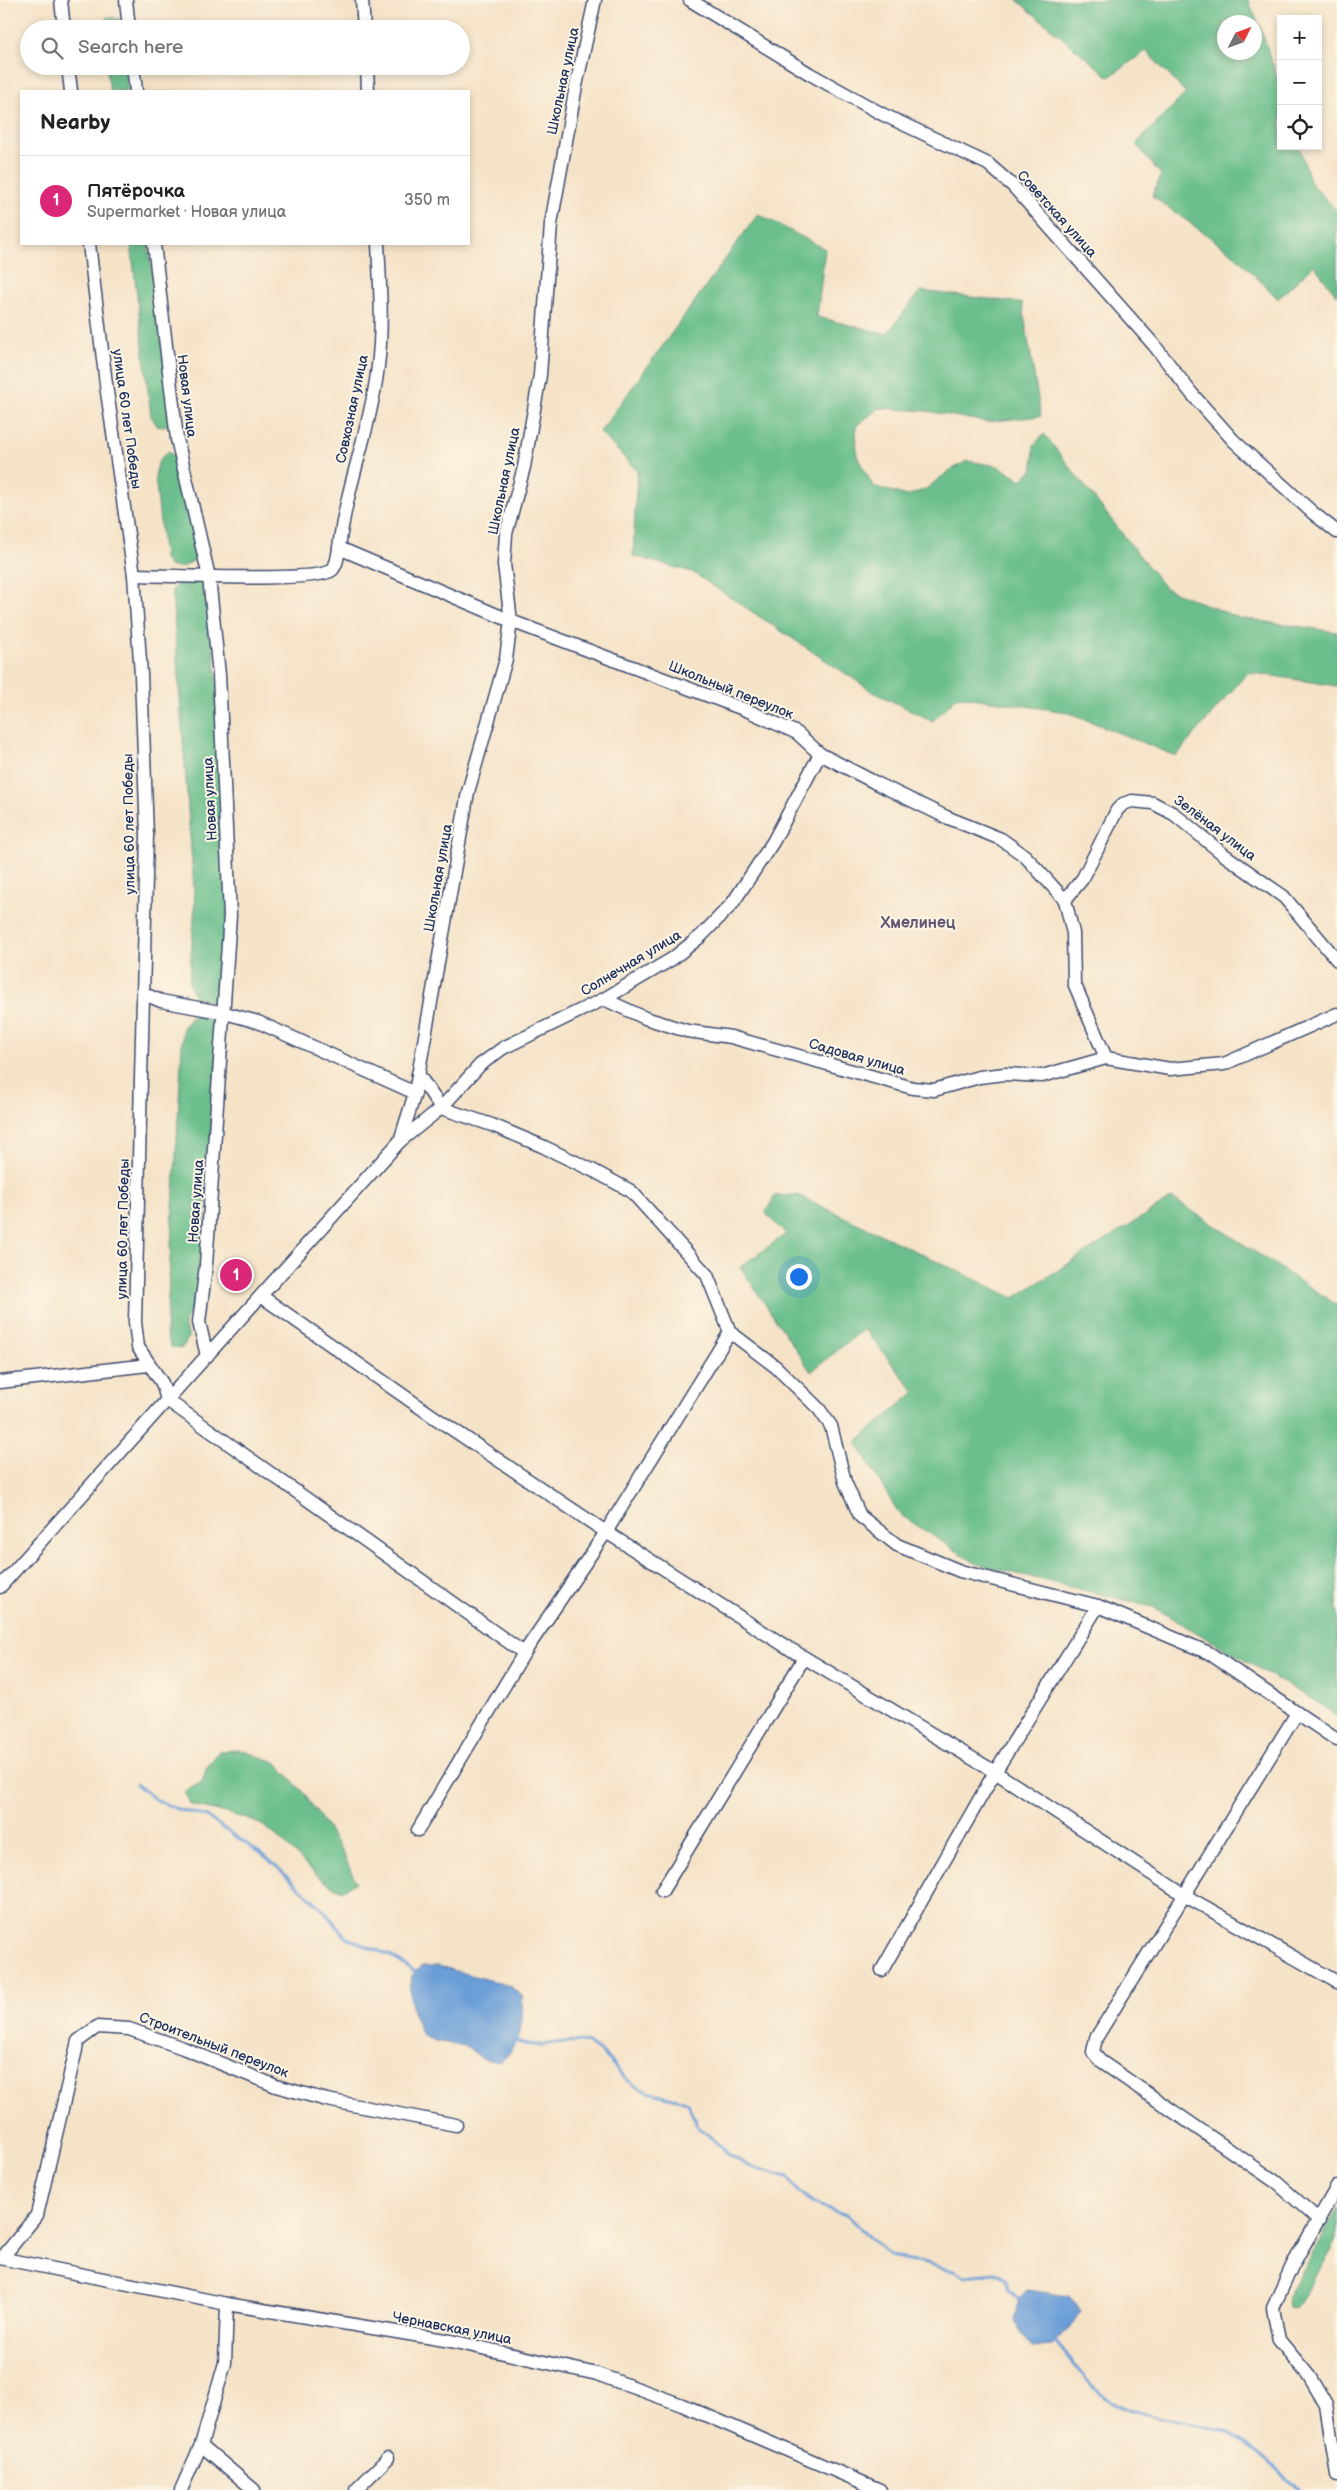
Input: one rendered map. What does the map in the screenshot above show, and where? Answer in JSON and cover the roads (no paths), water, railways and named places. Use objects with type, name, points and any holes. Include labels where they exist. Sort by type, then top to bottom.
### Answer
[{"type":"street","points":[[61,0],[63,20]]},
{"type":"street","points":[[126,0],[128,20]]},
{"type":"street","points":[[362,0],[363,20]]},
{"type":"street","name":"Школьная улица","points":[[400,1141],[418,1074],[468,792],[506,659],[511,621],[504,564],[506,534],[524,467],[540,375],[551,224],[576,86],[595,0]]},
{"type":"street","name":"Советская улица","points":[[690,0],[810,74],[882,114],[988,164],[1013,186],[1154,345],[1192,394],[1234,441],[1313,513],[1337,532]]},
{"type":"street","points":[[69,75],[71,90]]},
{"type":"street","points":[[134,75],[136,90]]},
{"type":"street","points":[[367,75],[368,90]]},
{"type":"street","name":"улица 60 лет Победы","points":[[89,245],[107,392],[134,575],[147,835],[135,1322],[138,1347],[148,1365],[162,1383],[167,1400]]},
{"type":"street","name":"Новая улица","points":[[154,245],[177,439],[209,577],[219,675],[230,915],[225,1012],[206,1265],[199,1322],[207,1356]]},
{"type":"street","name":"Совхозная улица","points":[[339,548],[342,517],[369,412],[378,365],[380,292],[378,245]]},
{"type":"street","points":[[134,575],[209,577],[286,576],[326,573],[332,570],[336,564],[339,548]]},
{"type":"street","name":"Школьный переулок","points":[[339,548],[511,621],[752,712],[797,733],[820,754],[946,817],[1001,839],[1025,856],[1065,900],[1073,933],[1074,983],[1106,1058]]},
{"type":"street","name":"Солнечная улица","points":[[0,1588],[400,1141],[441,1108],[480,1065],[503,1048],[604,999],[672,958],[701,936],[732,904],[773,842],[820,754]]},
{"type":"street","name":"Зелёная улица","points":[[1065,900],[1083,878],[1117,810],[1123,804],[1132,801],[1153,803],[1174,814],[1223,854],[1284,897],[1337,960]]},
{"type":"street","points":[[144,994],[161,1001],[225,1012],[258,1022],[414,1093]]},
{"type":"street","name":"Садовая улица","points":[[604,999],[645,1018],[687,1031],[731,1037],[913,1088],[934,1090],[979,1077],[1004,1074],[1042,1076],[1106,1058]]},
{"type":"street","points":[[1106,1058],[1170,1069],[1224,1064],[1337,1014]]},
{"type":"street","points":[[418,1074],[441,1108],[492,1125],[594,1171],[631,1191],[707,1275],[730,1332],[776,1368],[819,1409],[831,1426],[845,1482],[860,1516],[897,1544],[960,1571],[1098,1606],[1209,1653],[1337,1740]]},
{"type":"street","points":[[261,1296],[434,1417],[606,1532],[804,1658],[995,1772],[1184,1895],[1337,1982]]},
{"type":"street","points":[[418,1830],[524,1653],[606,1532],[730,1332]]},
{"type":"street","points":[[0,1382],[148,1365]]},
{"type":"street","points":[[167,1400],[524,1653]]},
{"type":"street","points":[[882,1970],[995,1772],[1098,1606]]},
{"type":"street","points":[[662,1891],[804,1658]]},
{"type":"street","points":[[1296,1712],[1096,2038],[1093,2052],[1100,2061],[1276,2182],[1319,2220]]},
{"type":"street","name":"Строительный переулок","points":[[1,2258],[37,2215],[78,2041],[97,2026],[129,2029],[183,2048],[276,2086],[327,2100],[456,2125]]},
{"type":"street","points":[[1337,2187],[1292,2266],[1273,2308],[1279,2340],[1309,2376],[1326,2405],[1337,2475]]},
{"type":"street","name":"Чернавская улица","points":[[1,2258],[228,2304],[451,2341],[597,2374],[682,2405],[880,2490]]},
{"type":"street","points":[[181,2490],[201,2445],[225,2363],[228,2304]]},
{"type":"street","points":[[201,2445],[254,2490]]},
{"type":"street","points":[[356,2490],[388,2458]]},
{"type":"water","points":[[422,1966],[439,1966],[510,1986],[522,1996],[520,2033],[512,2050],[506,2056],[499,2062],[483,2059],[465,2046],[435,2041],[423,2036],[416,2021],[410,1991],[412,1975]]},
{"type":"water","points":[[1027,2290],[1069,2296],[1081,2311],[1074,2324],[1051,2346],[1032,2348],[1014,2321],[1019,2298]]},
{"type":"waterway","points":[[136,1784],[155,1799],[174,1808],[207,1817],[266,1857],[322,1908],[347,1938],[389,1955],[419,1974]]},
{"type":"waterway","points":[[512,2039],[529,2045],[573,2041],[589,2045],[603,2054],[627,2080],[640,2089],[688,2103],[696,2124],[730,2155],[748,2166],[788,2177],[798,2191],[813,2203],[846,2215],[890,2256],[954,2270],[964,2276],[995,2273],[1006,2279],[1009,2290],[1021,2300]]},
{"type":"waterway","points":[[1054,2340],[1088,2382],[1113,2402],[1143,2413],[1210,2427],[1231,2434],[1263,2458],[1299,2490]]},
{"type":"place","name":"Пятёрочка","points":[[236,1275]]},
{"type":"district","name":"Хмелинец","points":[[918,923]]}]
